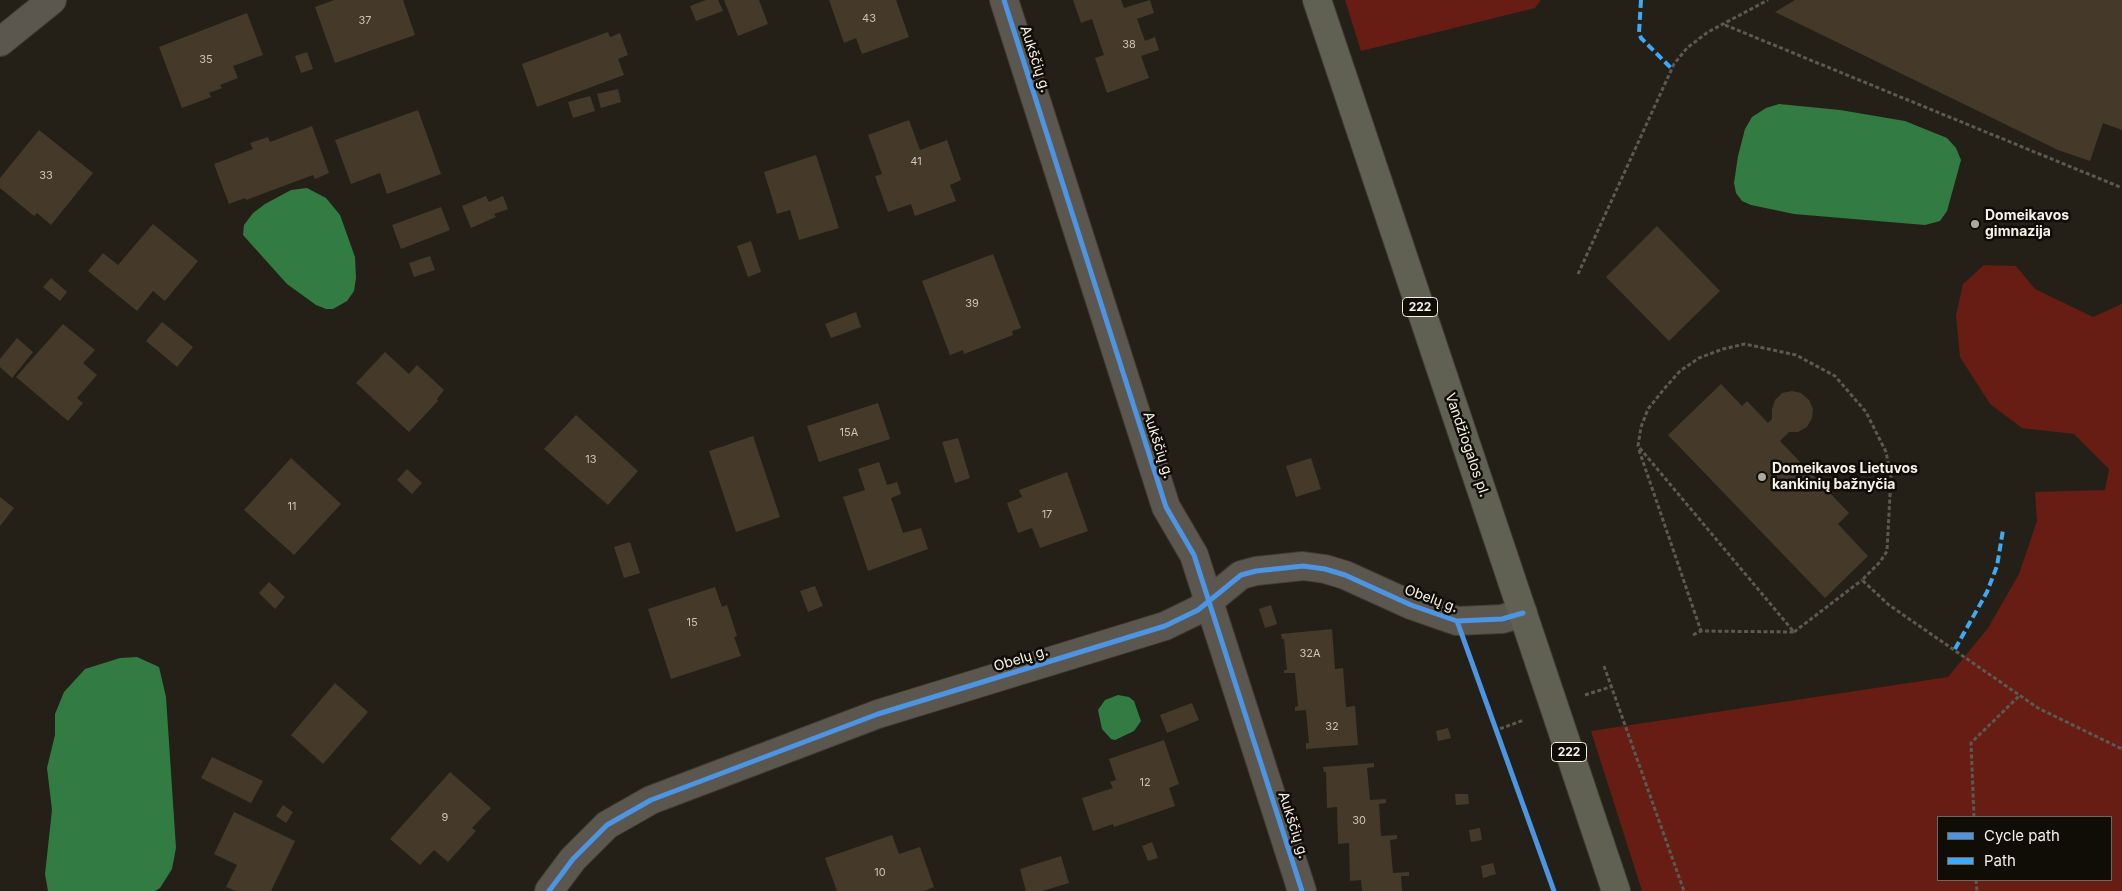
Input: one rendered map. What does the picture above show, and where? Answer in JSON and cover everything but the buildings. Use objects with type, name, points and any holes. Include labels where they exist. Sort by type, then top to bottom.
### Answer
[{"type":"main road","name":"Vandžiogalos pl.","points":[[1317,0],[1616,891]]},
{"type":"street","points":[[0,42],[52,0]]},
{"type":"street","name":"Aukščių g.","points":[[1004,0],[1166,507],[1194,555],[1302,891]]},
{"type":"street","name":"Obelų g.","points":[[549,891],[573,859],[608,825],[651,800],[878,714],[1165,626],[1198,610],[1241,575],[1278,567],[1303,566],[1325,569],[1345,575],[1411,605],[1457,621],[1502,620],[1523,613]]},
{"type":"path","points":[[1578,274],[1674,64],[1687,48],[1708,32],[1768,0]]},
{"type":"path","points":[[1724,25],[2120,187]]},
{"type":"path","points":[[1692,635],[1701,632],[1794,632],[1862,580],[1880,562],[1887,551],[1891,476],[1886,452],[1878,432],[1866,412],[1836,376],[1796,355],[1745,344],[1723,349],[1699,358],[1680,371],[1669,383],[1648,409],[1641,426],[1638,446],[1701,632]]},
{"type":"path","points":[[1638,446],[1794,632]]},
{"type":"path","points":[[1862,580],[1889,605],[2019,696],[2038,708],[2122,749]]},
{"type":"path","points":[[1604,666],[1684,891]]},
{"type":"path","points":[[1974,816],[1971,743],[2019,696]]},
{"type":"shaded area","points":[[1345,0],[1541,0],[1535,8],[1361,51]]},
{"type":"shaded area","points":[[1779,104],[1840,110],[1905,121],[1947,138],[1956,148],[1961,160],[1947,211],[1940,221],[1925,225],[1794,214],[1751,205],[1742,201],[1736,193],[1734,183],[1745,129],[1752,117],[1766,108]]},
{"type":"shaded area","points":[[307,188],[326,198],[340,215],[355,257],[356,278],[354,291],[347,301],[333,309],[326,309],[316,305],[287,284],[243,235],[244,225],[253,213],[265,204],[291,190]]},
{"type":"shaded area","points":[[1984,265],[2016,266],[2035,289],[2093,317],[2122,304],[2122,891],[1642,891],[1591,731],[1948,677],[1988,628],[2019,574],[2037,521],[2035,492],[2105,490],[2109,469],[2074,434],[2022,428],[1990,404],[1960,357],[1956,315],[1963,284]]},
{"type":"shaded area","points":[[137,657],[159,667],[166,697],[176,848],[172,869],[160,888],[155,891],[48,891],[45,874],[52,810],[47,768],[55,735],[55,714],[64,692],[85,669],[120,658]]},
{"type":"shaded area","points":[[1118,695],[1129,697],[1134,701],[1141,721],[1134,731],[1115,740],[1111,739],[1102,729],[1098,710],[1105,700]]},
{"type":"marked path","points":[[1641,0],[1639,33],[1641,38],[1672,69]]},
{"type":"marked path","points":[[1955,649],[1987,592],[1997,566],[2003,530]]},
{"type":"cycle path","points":[[1004,0],[1166,507],[1194,555],[1302,891]]},
{"type":"cycle path","points":[[549,891],[573,859],[607,825],[651,800],[878,714],[1165,626],[1198,610],[1241,575],[1256,571],[1303,566],[1325,569],[1345,575],[1411,605],[1457,621],[1502,619],[1523,613]]},
{"type":"cycle path","points":[[1457,621],[1554,891]]},
{"type":"place","name":"Domeikavos gimnazija","points":[[1975,224]]},
{"type":"place","name":"Domeikavos Lietuvos kankinių bažnyčia","points":[[1762,477]]}]
